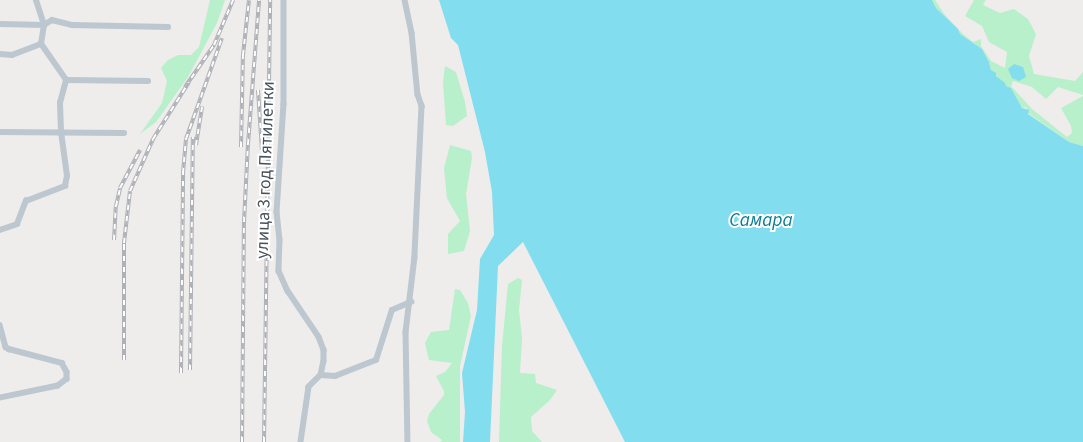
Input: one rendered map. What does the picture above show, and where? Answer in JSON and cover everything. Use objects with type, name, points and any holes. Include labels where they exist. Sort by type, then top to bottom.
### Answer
[{"type":"street","points":[[0,230],[17,224],[26,201],[65,186],[68,176],[61,132],[60,103],[66,80],[41,44],[44,26],[36,0]]},
{"type":"street","name":"улица 3 год Пятилетки","points":[[284,0],[284,104],[277,212],[280,240],[279,270],[288,291],[319,337],[324,350],[321,375],[309,387],[301,442]]},
{"type":"street","points":[[405,0],[412,33],[418,95],[422,106],[421,160],[411,302],[406,332],[408,442]]},
{"type":"street","points":[[0,24],[44,26],[52,20],[72,25],[168,27]]},
{"type":"street","points":[[0,54],[12,55],[41,44]]},
{"type":"street","points":[[66,80],[148,81]]},
{"type":"street","points":[[0,132],[124,133]]},
{"type":"street","points":[[321,375],[335,376],[376,360],[392,310],[411,302]]},
{"type":"street","points":[[0,325],[6,347],[62,363],[67,372],[67,379],[58,386],[0,398]]},
{"type":"green space","points":[[210,0],[225,0],[217,23],[188,77],[156,122],[140,134],[162,103],[167,81],[161,68],[168,60],[178,55],[191,55],[199,47]]},
{"type":"green space","points":[[932,0],[935,0],[945,15],[973,42],[981,39],[981,46],[991,61],[1005,68],[1007,52],[989,42],[982,26],[965,16],[974,0],[986,0],[983,5],[1000,13],[1014,9],[1028,19],[1036,34],[1029,56],[1034,74],[1075,81],[1083,72],[1083,95],[1058,87],[1046,99],[1032,87],[1013,81],[1011,86],[1032,109],[1067,137],[1072,133],[1071,126],[1061,108],[1083,96],[1083,146],[1069,142],[1028,113],[1026,107],[1023,108],[1019,104],[1011,88],[1006,86],[991,70],[982,49],[960,34],[958,29],[936,8]]},
{"type":"green space","points":[[445,66],[456,72],[467,116],[453,126],[446,125],[443,82]]},
{"type":"green space","points":[[450,145],[471,151],[472,158],[466,194],[470,231],[464,251],[448,254],[448,234],[460,221],[447,198],[444,168]]},
{"type":"green space","points":[[518,278],[522,280],[519,310],[522,338],[520,373],[535,374],[536,383],[557,390],[550,400],[531,417],[532,431],[542,442],[499,442],[502,346],[508,284]]},
{"type":"green space","points":[[455,289],[460,290],[468,303],[471,316],[460,366],[460,442],[440,442],[442,440],[431,432],[427,421],[429,414],[444,395],[444,391],[436,376],[445,372],[452,363],[429,360],[425,343],[431,332],[449,330]]},
{"type":"water","name":"Самара","points":[[439,0],[932,0],[936,8],[958,29],[960,34],[982,49],[991,70],[996,73],[996,76],[1006,86],[1011,88],[1022,108],[1029,110],[1028,114],[1069,142],[1083,146],[1083,442],[625,442],[523,242],[498,266],[490,442],[463,442],[465,412],[462,373],[477,310],[480,259],[494,235],[492,192],[485,152],[458,45],[451,38]]},
{"type":"water","points":[[1014,64],[1023,67],[1026,77],[1019,81],[1012,78],[1008,69]]},
{"type":"railway","points":[[185,87],[214,45],[233,0]]},
{"type":"railway","points":[[241,147],[243,55],[249,0]]},
{"type":"railway","points":[[242,442],[244,222],[259,0]]},
{"type":"railway","points":[[264,442],[270,0]]},
{"type":"railway","points":[[181,373],[183,173],[186,139],[222,38]]},
{"type":"railway","points":[[124,360],[124,243],[130,191],[153,139],[189,82]]},
{"type":"railway","points":[[258,90],[262,150]]},
{"type":"railway","points":[[196,145],[202,106]]},
{"type":"railway","points":[[190,370],[193,137]]},
{"type":"railway","points":[[114,240],[116,206],[120,188],[140,150]]}]
